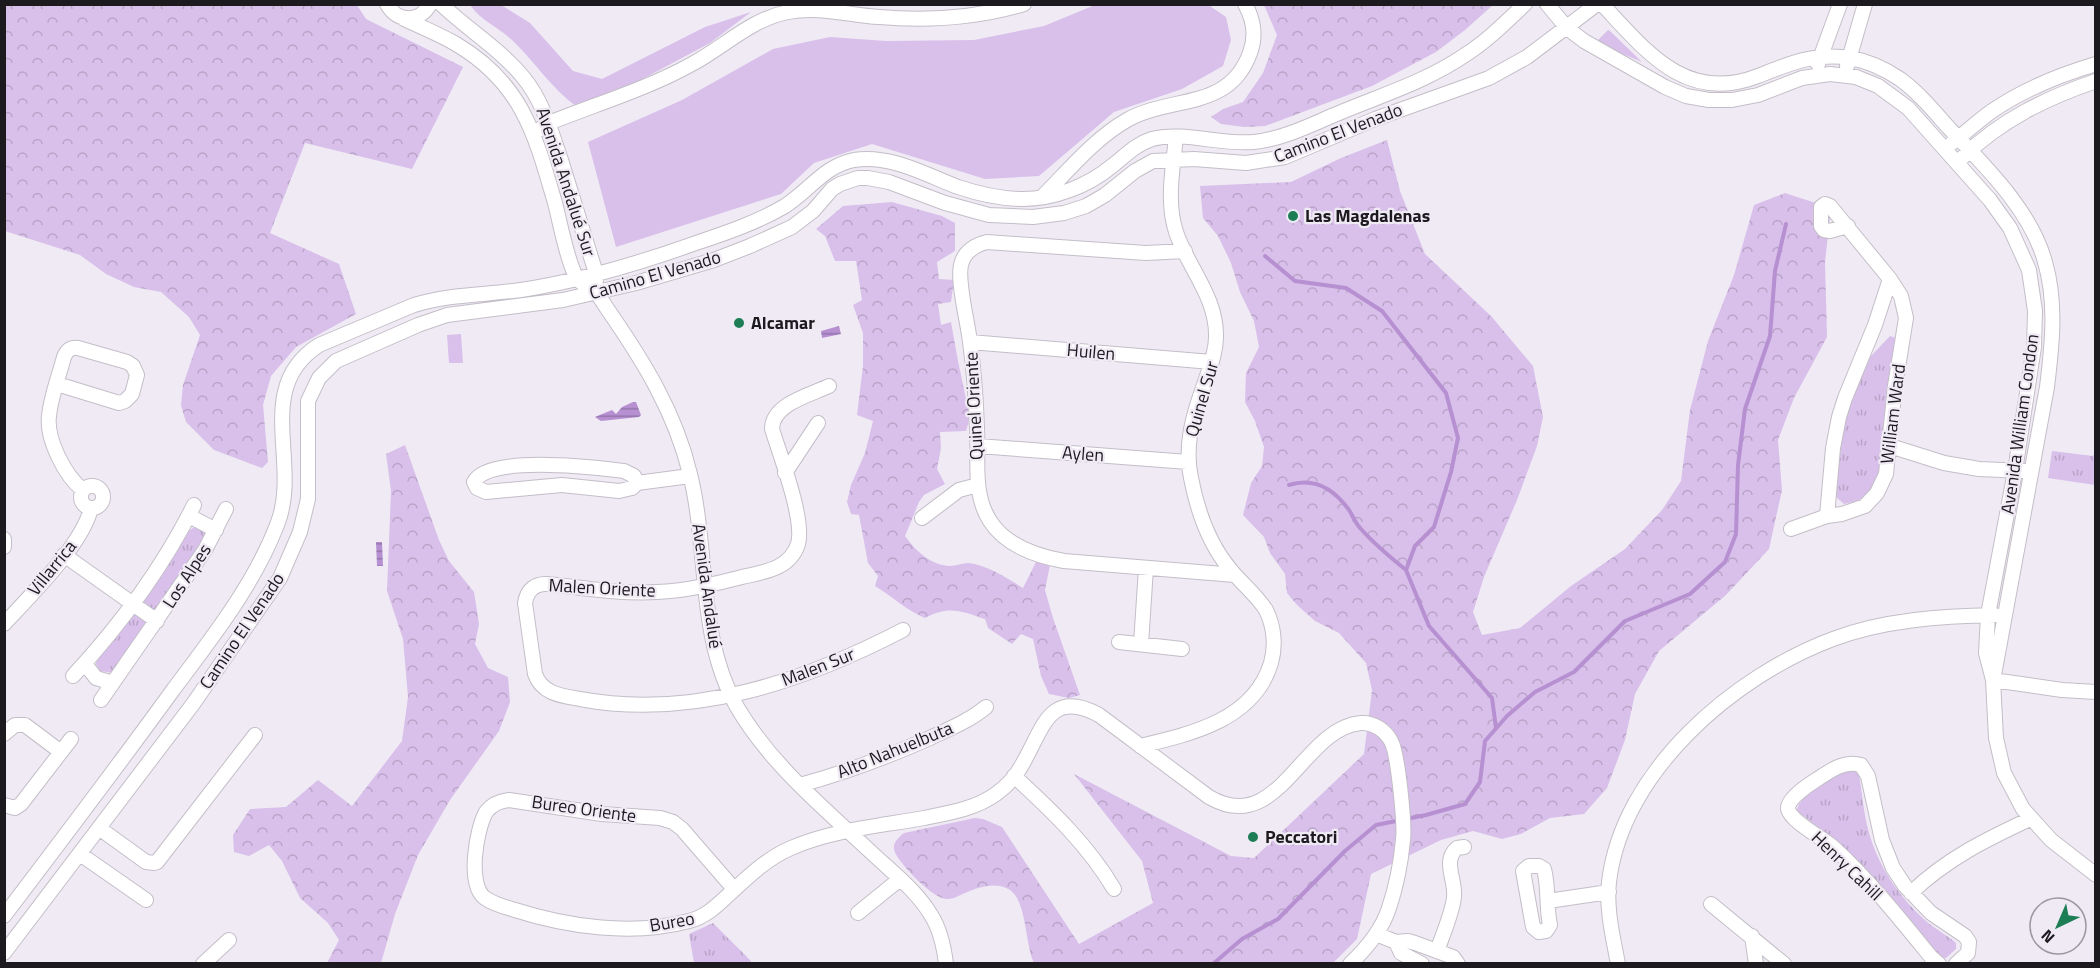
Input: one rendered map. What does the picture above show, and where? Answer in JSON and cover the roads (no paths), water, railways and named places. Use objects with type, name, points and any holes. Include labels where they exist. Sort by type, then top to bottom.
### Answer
[{"type":"street","points":[[405,19],[420,16],[430,4]]},
{"type":"street","name":"Avenida Andalué Sur","points":[[441,4],[464,26],[495,48],[521,75],[540,102],[549,123],[596,273],[596,293]]},
{"type":"street","points":[[534,133],[549,123],[671,75],[756,24],[788,12],[822,10],[878,17],[927,18],[969,15],[1024,4]]},
{"type":"street","points":[[1043,216],[1042,197],[1106,134],[1133,117],[1166,105],[1211,96],[1234,80],[1247,61],[1253,42],[1253,25],[1245,4]]},
{"type":"street","name":"Camino El Venado","points":[[4,916],[187,672],[252,576],[280,520],[286,487],[286,464],[282,438],[283,400],[286,385],[295,366],[306,353],[319,345],[430,300],[521,290],[596,273],[698,243],[769,214],[789,203],[828,170],[860,159],[889,161],[960,188],[1011,199],[1042,197],[1069,190],[1092,180],[1144,142],[1151,140],[1176,137],[1251,142],[1287,134],[1436,73],[1478,47],[1525,4]]},
{"type":"street","name":"Avenida William Condon","points":[[1547,4],[1567,28],[1600,51],[1665,87],[1697,99],[1745,98],[1816,75],[1844,74],[1867,81],[1908,108],[1995,207],[2010,228],[2024,256],[2032,284],[2035,311],[2034,347],[2015,471],[1988,615],[1986,653],[1993,680]]},
{"type":"street","name":"Camino El Venado","points":[[4,953],[206,686],[272,591],[286,565],[306,512],[309,485],[307,409],[311,393],[326,370],[349,355],[431,320],[459,313],[539,304],[596,293],[685,269],[733,253],[780,233],[803,220],[832,189],[858,178],[889,182],[945,203],[989,215],[1018,218],[1065,213],[1086,206],[1153,161],[1174,159],[1246,163],[1285,157],[1375,119],[1489,78],[1527,57],[1598,4]]},
{"type":"street","name":"Avenida William Condon","points":[[1602,4],[1655,60],[1672,72],[1692,80],[1717,83],[1740,81],[1792,62],[1819,57],[1850,58],[1875,66],[1899,79],[1921,97],[1970,150],[2030,224],[2042,249],[2049,276],[2053,304],[2052,343],[2032,471],[1993,680],[1993,714],[2001,762],[2009,786],[2030,819],[2051,840],[2096,875]]},
{"type":"street","points":[[1816,75],[1819,57],[1839,4]]},
{"type":"street","points":[[1844,74],[1865,4]]},
{"type":"street","points":[[387,5],[396,15],[455,44],[490,70],[517,101],[534,133],[576,278],[596,293]]},
{"type":"street","points":[[1944,149],[1992,111],[2027,91],[2062,75],[2096,64]]},
{"type":"street","points":[[1956,163],[2000,126],[2032,107],[2096,81]]},
{"type":"street","name":"Quinel Sur","points":[[1140,746],[1206,727],[1229,717],[1249,701],[1264,681],[1272,660],[1274,638],[1264,608],[1217,552],[1196,499],[1188,462],[1192,423],[1212,362],[1216,333],[1213,312],[1200,279],[1176,231],[1171,208],[1176,137]]},
{"type":"street","points":[[1079,159],[1083,172],[1092,180]]},
{"type":"street","name":"William Ward","points":[[1791,529],[1859,508],[1871,501],[1886,474],[1895,386],[1906,318],[1901,296],[1848,226]]},
{"type":"street","name":"Quinel Oriente","points":[[1185,250],[1146,253],[994,243],[980,244],[964,257],[960,270],[970,342],[978,446],[978,485],[984,512],[994,527],[1006,539],[1025,550],[1050,559],[1235,576]]},
{"type":"street","name":"William Ward","points":[[1827,516],[1833,448],[1839,417],[1875,325],[1890,279]]},
{"type":"street","name":"Avenida Andalué","points":[[596,293],[653,379],[674,423],[690,476],[696,506],[715,647],[730,695],[763,745],[800,785],[900,879],[924,905],[935,921],[946,963]]},
{"type":"street","name":"Huilen","points":[[970,342],[1212,362]]},
{"type":"street","points":[[74,348],[130,363],[137,375],[130,397],[119,404],[57,384],[65,353],[74,348]]},
{"type":"street","name":"Villarrica","points":[[4,624],[64,555],[84,527],[91,508],[81,499],[83,490],[66,471],[49,429],[49,411],[57,384]]},
{"type":"street","points":[[705,586],[775,568],[791,557],[797,546],[799,533],[793,498],[772,429],[774,418],[786,406],[829,386]]},
{"type":"street","points":[[785,473],[818,423]]},
{"type":"street","name":"Aylen","points":[[978,446],[1188,462]]},
{"type":"street","points":[[1890,446],[1944,463],[1979,469],[2032,471]]},
{"type":"street","points":[[637,483],[634,476],[627,472],[554,464],[486,472],[477,476],[474,482],[477,488],[486,492],[562,485],[619,491],[630,489],[637,483],[690,476]]},
{"type":"street","points":[[922,518],[959,490],[978,485]]},
{"type":"street","name":"Los Alpes","points":[[101,700],[157,621],[216,530],[226,508]]},
{"type":"street","name":"Los Alpes","points":[[73,676],[133,604],[191,510],[216,530]]},
{"type":"street","points":[[4,539],[4,547]]},
{"type":"street","name":"Los Alpes","points":[[64,555],[157,621]]},
{"type":"street","points":[[1141,645],[1146,568]]},
{"type":"street","name":"Malen Oriente","points":[[542,687],[535,674],[525,603],[527,594],[534,587],[543,584],[612,591],[657,592],[705,586]]},
{"type":"street","points":[[1618,963],[1611,924],[1609,892],[1611,871],[1620,837],[1630,812],[1642,792],[1689,734],[1741,688],[1794,656],[1834,638],[1890,624],[2006,615]]},
{"type":"street","name":"Malen Sur","points":[[542,687],[566,696],[632,705],[673,704],[730,695],[773,684],[824,666],[903,630]]},
{"type":"street","points":[[1119,642],[1182,649]]},
{"type":"street","points":[[85,664],[96,678],[113,683]]},
{"type":"street","points":[[187,672],[206,686]]},
{"type":"street","points":[[1993,680],[2062,690],[2096,692]]},
{"type":"street","name":"Bureo","points":[[477,889],[488,900],[538,917],[569,924],[607,928],[691,921],[708,913],[766,862],[789,849],[813,840],[947,813],[977,804],[996,794],[1023,764],[1042,724],[1052,713],[1063,707],[1073,706],[1091,711],[1209,797],[1228,805],[1243,806],[1260,802],[1337,732],[1364,722],[1378,727],[1392,742],[1404,838],[1393,895],[1376,934]]},
{"type":"street","name":"Alto Nahuelbuta","points":[[800,785],[885,757],[962,723],[986,707]]},
{"type":"street","points":[[4,734],[15,725],[25,725],[61,752]]},
{"type":"street","points":[[99,828],[146,862],[157,862],[255,735]]},
{"type":"street","points":[[4,805],[15,808],[21,804],[71,739]]},
{"type":"street","name":"Henry Cahill","points":[[1939,963],[1931,957],[1890,907],[1833,847],[1792,816],[1788,806],[1791,801],[1813,782],[1842,765],[1854,763],[1861,765],[1868,776],[1882,840],[1893,868],[1911,893],[1931,913],[1965,936],[1969,942],[1968,953],[1956,963]]},
{"type":"street","points":[[1014,776],[1068,828],[1096,862],[1114,889]]},
{"type":"street","name":"Bureo Oriente","points":[[477,889],[476,855],[484,818],[494,804],[509,800],[602,814],[660,818],[673,822],[682,829],[734,889]]},
{"type":"street","name":"Henry Cahill","points":[[1911,893],[1929,876],[1976,845],[2030,819]]},
{"type":"street","points":[[874,855],[874,839],[884,825]]},
{"type":"street","points":[[1437,951],[1454,900],[1454,884],[1449,864],[1451,856],[1457,848],[1464,847]]},
{"type":"street","points":[[80,854],[146,900]]},
{"type":"street","points":[[858,914],[900,879]]},
{"type":"street","points":[[1548,901],[1609,892]]},
{"type":"street","points":[[1711,904],[1784,963]]},
{"type":"street","points":[[1350,963],[1362,953],[1376,934],[1396,942],[1408,941],[1437,951],[1453,957],[1458,963]]},
{"type":"street","points":[[1752,936],[1756,963]]},
{"type":"street","points":[[202,963],[229,940]]},
{"type":"street","points":[[1396,942],[1401,953],[1422,963]]},
{"type":"waterway","points":[[1213,964],[1242,939],[1278,919],[1345,851],[1376,825],[1465,804],[1480,782],[1485,741],[1507,716],[1535,692],[1574,672],[1625,621],[1690,594],[1725,562],[1736,534],[1738,465],[1745,409],[1770,336],[1775,271],[1786,224]]},
{"type":"waterway","points":[[1265,256],[1295,281],[1346,288],[1382,311],[1446,393],[1458,438],[1451,472],[1434,527],[1415,546],[1406,570],[1429,626],[1492,698],[1496,728]]},
{"type":"waterway","points":[[1289,485],[1315,484],[1337,496],[1366,535],[1406,570]]},
{"type":"place","name":"Las Magdalenas","points":[[1293,216]]},
{"type":"place","name":"Alcamar","points":[[739,323]]},
{"type":"place","name":"Peccatori","points":[[1253,837]]}]
